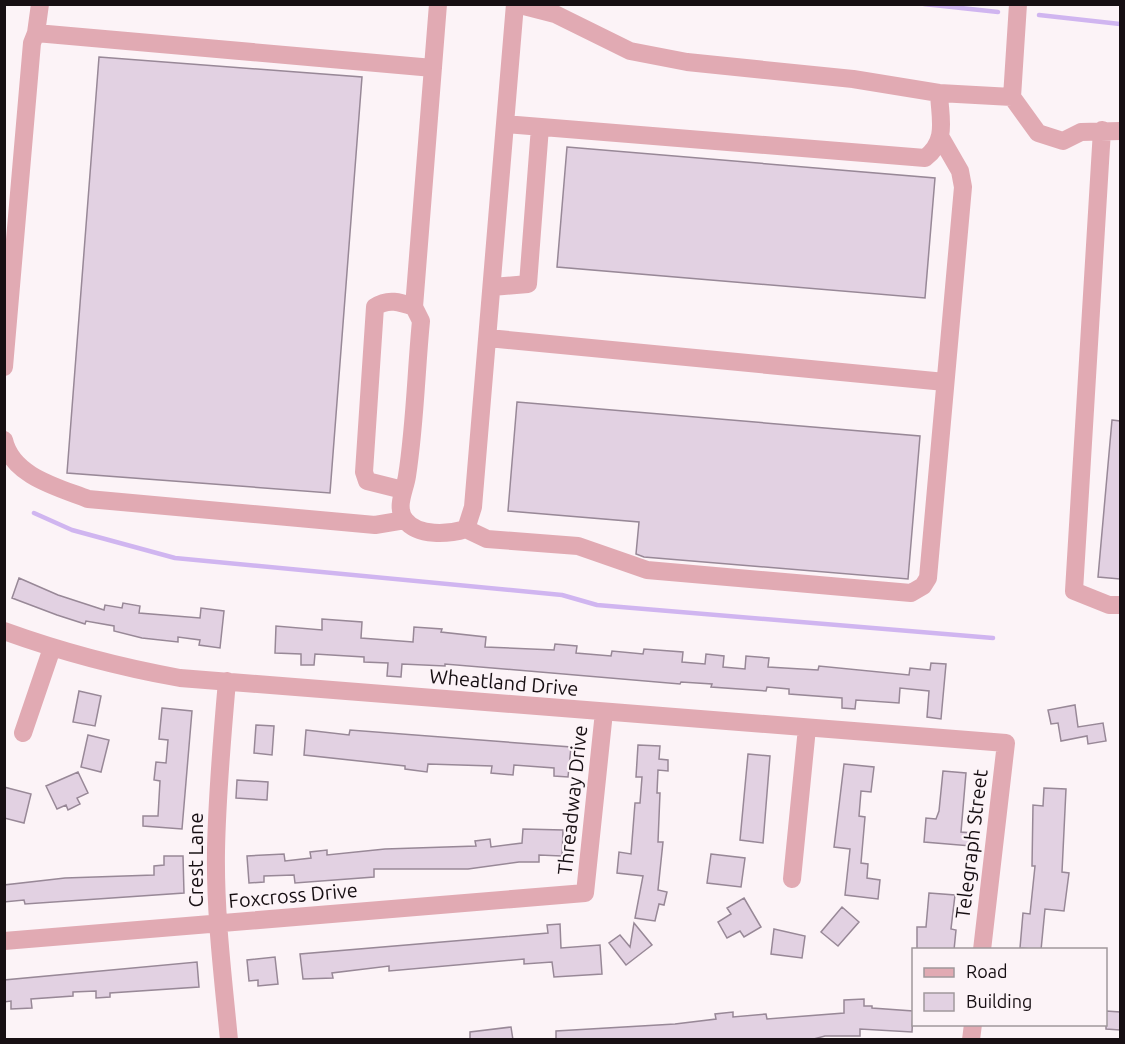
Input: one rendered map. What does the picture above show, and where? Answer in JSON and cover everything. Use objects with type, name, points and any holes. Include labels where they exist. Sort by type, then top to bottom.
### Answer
[{"type":"street","points":[[4,368],[32,43],[36,33],[39,4]]},
{"type":"street","points":[[438,4],[414,307],[421,321],[407,478],[400,506],[405,520],[418,528],[451,533],[466,529],[487,539],[578,546],[646,570],[910,593],[923,586],[928,578],[963,188],[960,171],[941,138]]},
{"type":"street","points":[[466,529],[473,507],[515,4],[555,14],[630,51],[687,62],[853,80],[939,93],[1012,97]]},
{"type":"street","points":[[1018,4],[1012,97],[1038,133],[1063,141],[1081,132],[1102,130],[1120,132]]},
{"type":"street","points":[[36,33],[433,68]]},
{"type":"street","points":[[505,124],[911,159],[925,158],[936,150],[941,138],[939,93]]},
{"type":"street","points":[[492,287],[528,284],[540,127]]},
{"type":"street","points":[[1102,130],[1074,591],[1109,605],[1120,605]]},
{"type":"street","points":[[403,490],[368,481],[364,472],[375,307],[383,302],[400,302],[414,307]]},
{"type":"street","points":[[488,338],[945,382]]},
{"type":"street","points":[[4,440],[16,465],[49,483],[88,499],[375,525],[405,520]]},
{"type":"street","name":"Wheatland Drive","points":[[4,631],[120,668],[180,678],[1006,743]]},
{"type":"street","points":[[23,733],[52,648]]},
{"type":"street","name":"Crest Lane","points":[[227,681],[218,784],[216,853],[218,923],[229,1040]]},
{"type":"street","name":"Threadway Drive","points":[[585,893],[604,712]]},
{"type":"street","points":[[792,879],[807,728]]},
{"type":"street","name":"Telegraph Street","points":[[981,948],[1006,743]]},
{"type":"street","name":"Foxcross Drive","points":[[4,941],[585,893]]},
{"type":"building","points":[[99,57],[362,77],[330,493],[67,473]]},
{"type":"building","points":[[567,147],[935,178],[925,298],[557,267]]},
{"type":"building","points":[[517,402],[920,436],[908,579],[644,557],[636,554],[639,522],[508,511]]},
{"type":"building","points":[[1112,420],[1120,421],[1120,579],[1098,577]]},
{"type":"building","points":[[19,578],[58,595],[104,610],[105,605],[122,608],[123,603],[140,606],[139,613],[200,618],[201,608],[224,611],[220,648],[199,645],[200,640],[178,637],[178,642],[142,638],[114,631],[114,626],[86,621],[85,624],[57,615],[12,598]]},
{"type":"building","points":[[322,619],[362,622],[361,638],[413,642],[414,627],[442,629],[441,632],[486,637],[485,647],[554,650],[555,644],[577,646],[576,653],[611,656],[612,651],[643,654],[644,649],[683,652],[682,662],[705,664],[706,654],[724,656],[723,667],[745,669],[746,656],[769,658],[768,667],[818,670],[819,666],[909,675],[910,668],[930,670],[931,663],[946,664],[941,719],[927,717],[929,691],[900,688],[899,703],[856,700],[855,709],[842,708],[842,698],[789,694],[789,689],[767,687],[766,691],[711,687],[712,684],[681,682],[680,684],[445,664],[445,666],[402,664],[401,677],[387,676],[388,663],[364,662],[364,657],[315,654],[314,665],[301,665],[301,654],[275,653],[276,626],[322,630]]},
{"type":"building","points":[[79,691],[101,696],[95,726],[73,722]]},
{"type":"building","points":[[1075,705],[1078,727],[1103,723],[1106,741],[1088,744],[1087,736],[1061,741],[1058,723],[1051,724],[1048,710]]},
{"type":"building","points":[[162,708],[192,711],[182,829],[143,826],[143,816],[158,816],[160,781],[154,780],[156,762],[166,763],[168,740],[159,739]]},
{"type":"building","points":[[256,725],[274,726],[272,755],[254,753]]},
{"type":"building","points":[[306,730],[349,735],[350,730],[571,747],[568,777],[554,776],[554,768],[514,765],[513,775],[491,773],[492,766],[428,764],[427,772],[405,769],[405,766],[304,755]]},
{"type":"building","points":[[88,735],[109,740],[101,772],[81,767]]},
{"type":"building","points":[[638,745],[660,746],[659,759],[668,760],[668,771],[658,770],[657,793],[660,793],[658,842],[663,842],[658,890],[667,892],[664,905],[659,904],[655,921],[635,918],[643,876],[617,873],[619,852],[631,854],[635,803],[640,803],[642,777],[636,777]]},
{"type":"building","points":[[748,754],[770,756],[763,843],[740,840]]},
{"type":"building","points":[[844,764],[874,767],[871,792],[861,791],[859,816],[865,817],[861,863],[868,864],[867,878],[880,880],[878,899],[845,895],[850,849],[834,847]]},
{"type":"building","points":[[943,771],[966,773],[961,832],[973,833],[971,846],[924,842],[926,818],[936,819],[939,811]]},
{"type":"building","points":[[78,772],[88,793],[77,798],[80,804],[68,810],[66,805],[57,809],[46,786]]},
{"type":"building","points":[[237,780],[268,782],[267,800],[236,798]]},
{"type":"building","points":[[4,787],[31,794],[24,823],[4,818]]},
{"type":"building","points":[[1044,788],[1066,789],[1062,872],[1069,873],[1064,911],[1045,909],[1041,948],[1020,948],[1023,913],[1030,914],[1035,866],[1032,866],[1033,805],[1043,806]]},
{"type":"building","points":[[523,829],[563,830],[562,856],[539,855],[539,862],[519,862],[468,869],[374,869],[374,877],[295,883],[294,875],[264,876],[264,882],[249,883],[247,856],[284,854],[285,861],[311,858],[310,852],[327,850],[327,855],[385,849],[476,846],[475,841],[490,839],[491,847],[522,843]]},
{"type":"building","points":[[711,854],[745,858],[741,887],[707,883]]},
{"type":"building","points":[[164,856],[183,856],[184,893],[25,904],[24,900],[4,902],[4,885],[65,878],[154,875],[154,866],[164,865]]},
{"type":"building","points":[[929,893],[955,895],[951,929],[956,930],[954,948],[917,948],[917,927],[926,927]]},
{"type":"building","points":[[744,898],[761,927],[744,937],[740,931],[727,938],[718,922],[731,914],[727,908]]},
{"type":"building","points":[[842,907],[859,922],[838,946],[821,932]]},
{"type":"building","points":[[634,923],[652,945],[626,965],[609,943],[620,935],[630,947]]},
{"type":"building","points":[[560,924],[561,948],[600,945],[602,974],[554,977],[552,962],[524,964],[524,959],[389,971],[389,966],[332,973],[333,978],[303,979],[300,954],[548,933],[547,925]]},
{"type":"building","points":[[774,929],[805,936],[802,958],[771,954]]},
{"type":"building","points":[[275,957],[278,984],[258,986],[258,980],[249,981],[247,960]]},
{"type":"building","points":[[197,962],[199,987],[110,993],[110,997],[96,998],[96,991],[73,992],[73,996],[31,999],[32,1008],[11,1009],[11,1001],[4,1002],[4,980]]},
{"type":"building","points":[[864,999],[864,1006],[872,1006],[872,1008],[912,1011],[912,1032],[860,1029],[860,1036],[825,1036],[810,1040],[556,1040],[556,1031],[675,1024],[716,1019],[715,1014],[733,1012],[733,1017],[766,1014],[767,1019],[844,1013],[844,1000]]},
{"type":"building","points":[[1107,1011],[1120,1012],[1120,1030],[1106,1029]]},
{"type":"building","points":[[511,1027],[513,1040],[470,1040],[470,1032]]},
{"type":"waterway","points":[[924,4],[998,12]]},
{"type":"waterway","points":[[1039,15],[1120,24]]},
{"type":"waterway","points":[[34,513],[72,530],[175,558],[562,595],[597,605],[993,638]]}]
